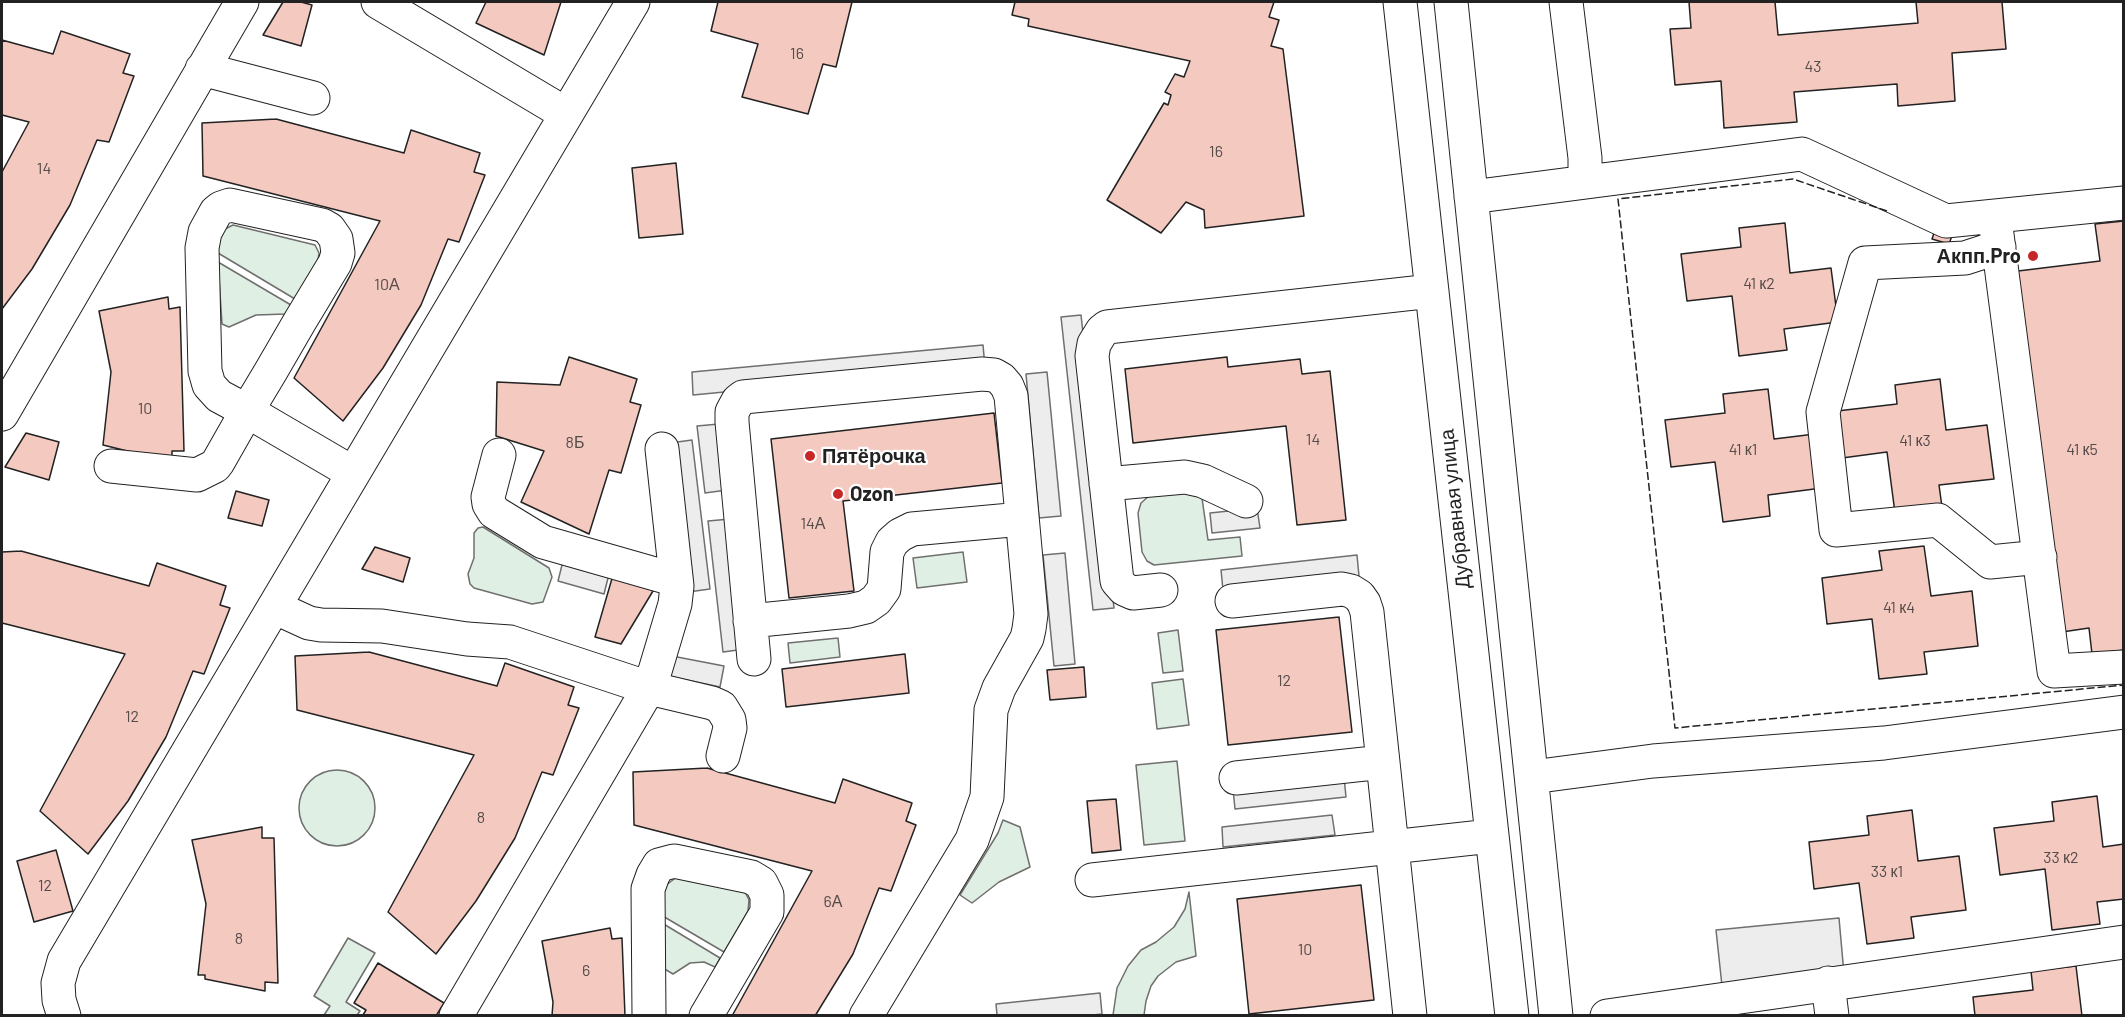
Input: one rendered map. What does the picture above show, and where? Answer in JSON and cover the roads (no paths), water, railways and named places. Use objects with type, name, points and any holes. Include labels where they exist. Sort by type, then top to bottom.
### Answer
[{"type":"street","points":[[2,414],[242,2]]},
{"type":"street","points":[[378,2],[431,17],[566,114]]},
{"type":"street","points":[[64,1016],[59,1000],[58,983],[64,962],[633,2]]},
{"type":"street","name":"Дубравная улица","points":[[1400,2],[1512,1016]]},
{"type":"street","points":[[1451,2],[1556,1016]]},
{"type":"street","points":[[1566,2],[1585,158],[1585,182]]},
{"type":"street","points":[[202,69],[313,98]]},
{"type":"street","points":[[1471,197],[1802,154],[1946,221],[1996,231],[2124,203]]},
{"type":"street","points":[[111,466],[188,475],[204,473],[218,462],[247,411],[335,263],[338,245],[333,234],[322,225],[230,205],[221,208],[216,213],[205,232],[202,248],[206,378],[214,391],[247,411],[353,472]]},
{"type":"street","points":[[1996,231],[2054,671],[2124,667]]},
{"type":"street","points":[[1996,231],[1965,258],[1865,263],[1823,412],[1836,530],[1938,520],[1990,562],[2040,557]]},
{"type":"street","points":[[1161,590],[1132,593],[1124,589],[1118,581],[1092,356],[1098,336],[1107,327],[1432,291]]},
{"type":"street","points":[[754,659],[732,422],[734,406],[743,397],[981,374],[994,375],[1001,379],[1011,396],[1031,622],[1027,638],[999,688],[991,710],[988,786],[980,821],[972,840],[866,1016]]},
{"type":"street","points":[[456,1016],[649,688],[675,604],[676,580],[662,449]]},
{"type":"street","points":[[499,454],[488,497],[494,512],[543,542],[676,580]]},
{"type":"street","points":[[1106,484],[1185,477],[1203,481],[1246,501]]},
{"type":"street","points":[[750,621],[849,611],[866,607],[876,600],[884,589],[888,552],[892,542],[900,535],[912,530],[1022,519]]},
{"type":"street","points":[[1232,601],[1342,589],[1359,596],[1364,603],[1367,612],[1410,1016]]},
{"type":"street","points":[[274,607],[309,623],[321,625],[382,626],[467,639],[510,642],[649,688],[712,703],[726,712],[730,728],[723,756]]},
{"type":"street","points":[[1532,777],[1653,761],[1884,743],[2124,712]]},
{"type":"street","points":[[1236,778],[1383,762]]},
{"type":"street","points":[[1092,880],[1491,836]]},
{"type":"street","points":[[649,1016],[648,889],[659,865],[674,861],[751,877],[761,883],[767,895],[767,912],[706,1016]]},
{"type":"street","points":[[1607,1016],[2124,942]]},
{"type":"street","points":[[1828,983],[1832,1016]]},
{"type":"place","name":"Акпп.Pro","points":[[2033,256]]},
{"type":"place","name":"Пятёрочка","points":[[810,456]]},
{"type":"place","name":"Ozon","points":[[838,494]]}]
